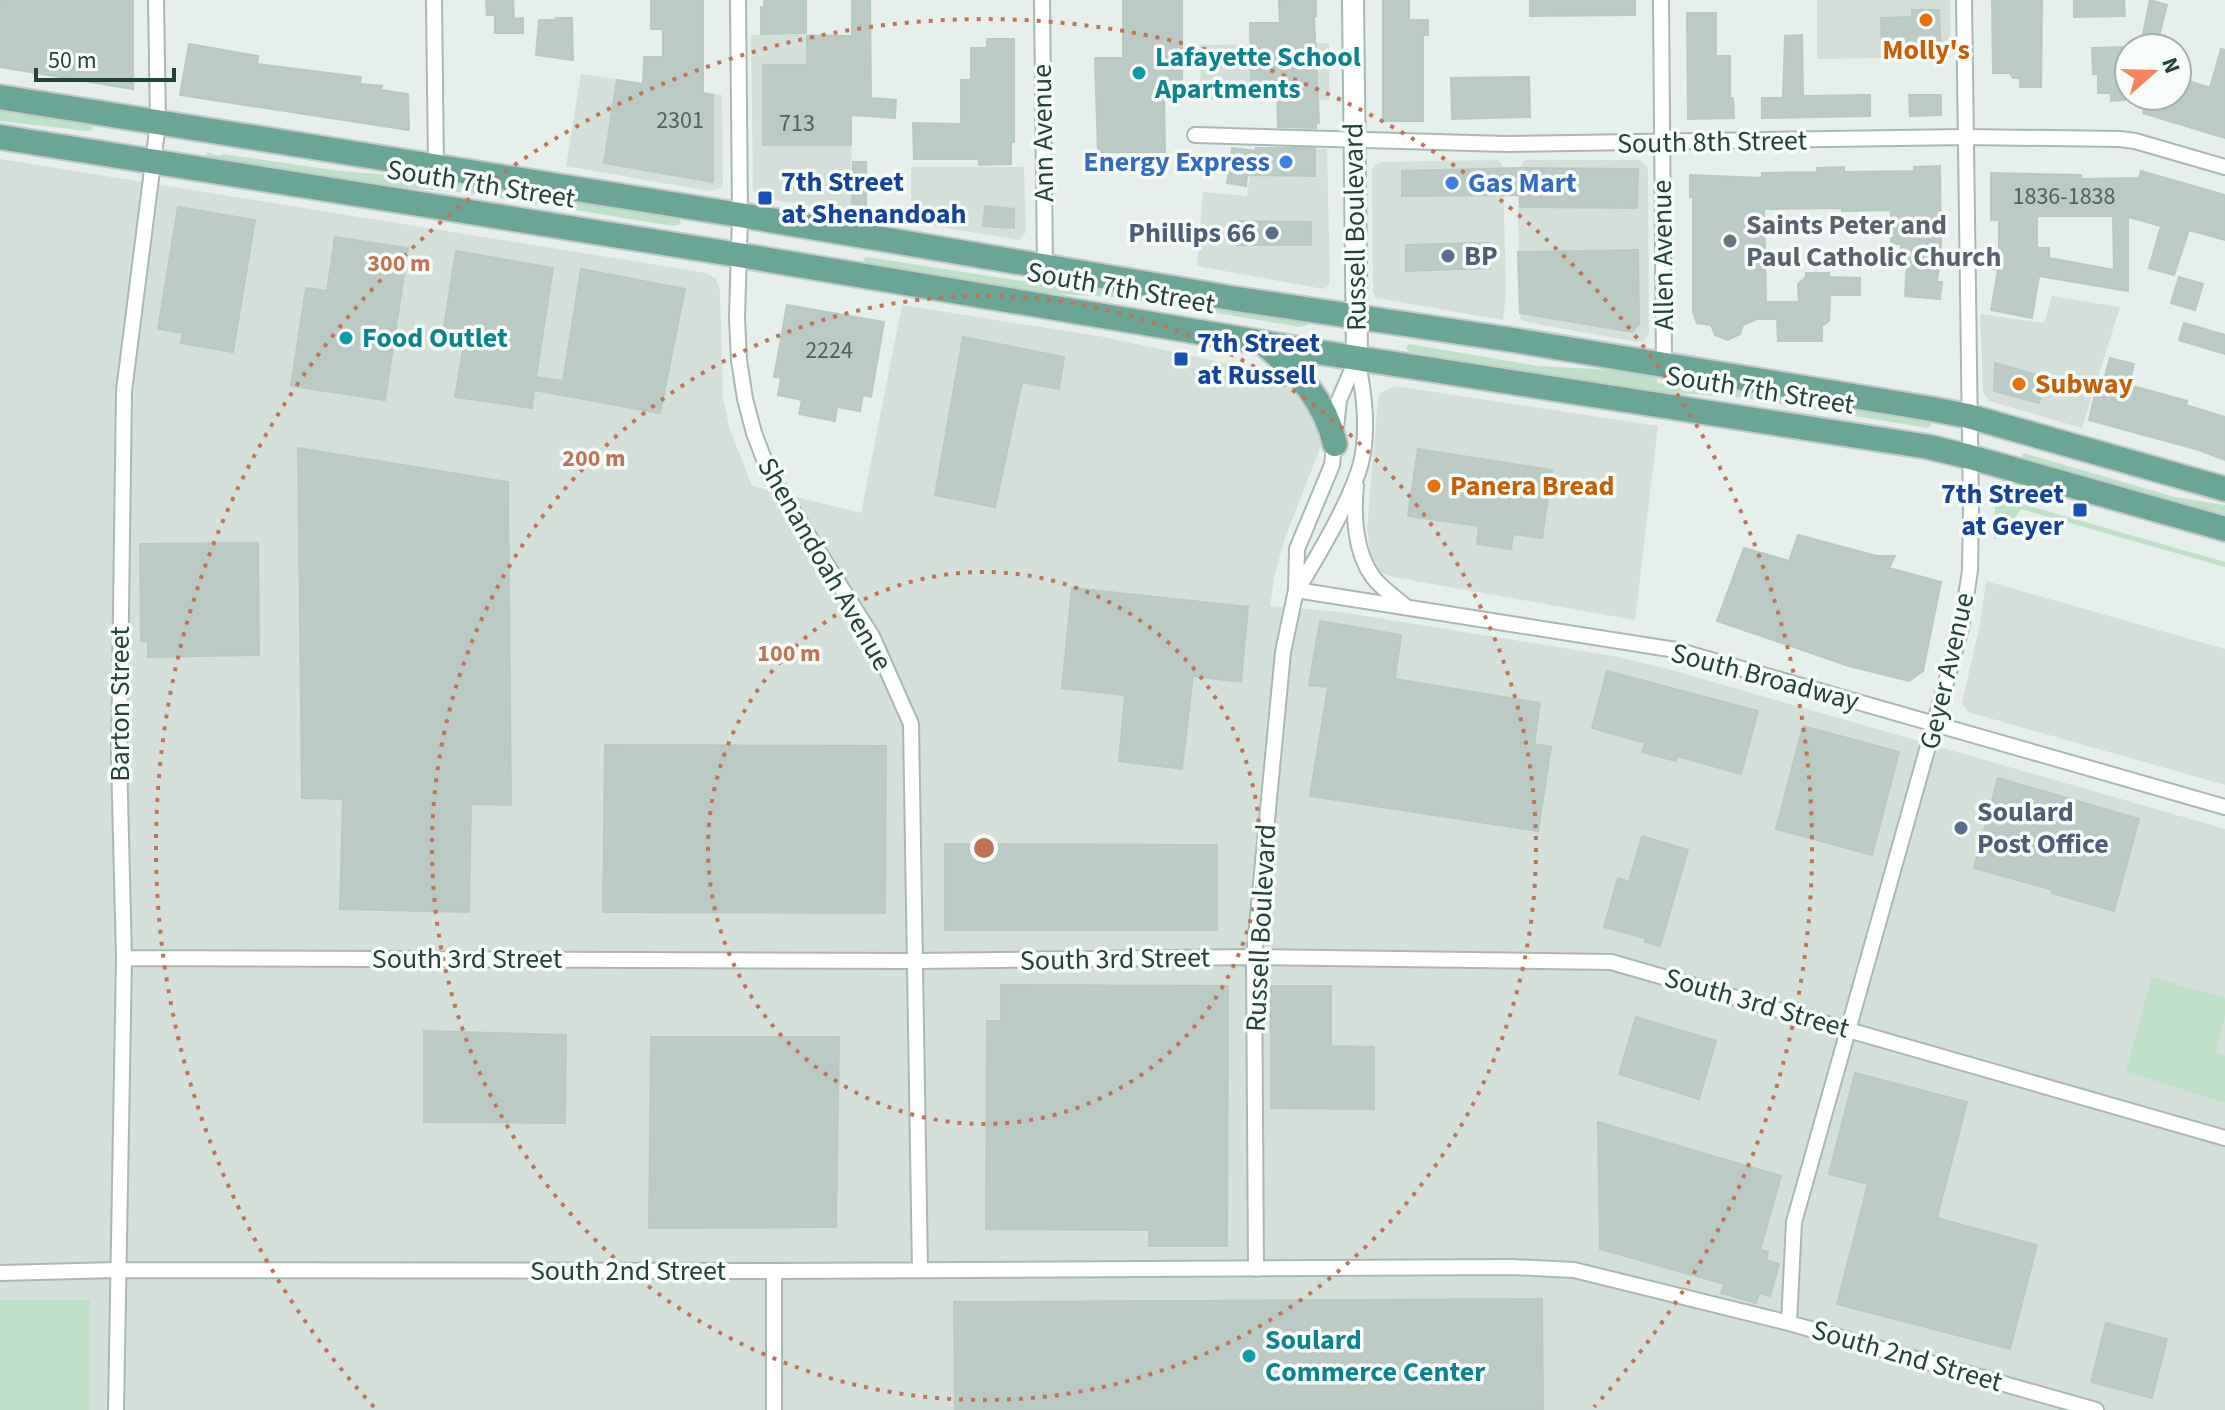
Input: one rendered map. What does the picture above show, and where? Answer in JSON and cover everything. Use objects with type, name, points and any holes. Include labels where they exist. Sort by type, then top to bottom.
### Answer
[{"type":"main road","name":"Russell Boulevard","points":[[1353,0],[1357,358]]},
{"type":"main road","name":"South 7th Street","points":[[0,97],[1968,416],[2225,489]]},
{"type":"main road","name":"South 7th Street","points":[[0,137],[739,255],[1262,343],[1905,443],[1970,457],[2225,529]]},
{"type":"main road","points":[[1262,343],[1287,362],[1316,397],[1328,420],[1335,444]]},
{"type":"street","name":"Barton Street","points":[[116,1410],[124,958],[119,757],[124,391],[158,123],[156,0]]},
{"type":"street","points":[[434,0],[436,168]]},
{"type":"street","name":"Shenandoah Avenue","points":[[738,0],[740,215],[737,318],[745,399],[764,463],[872,636],[911,724],[920,1270]]},
{"type":"street","name":"Ann Avenue","points":[[1042,0],[1045,266]]},
{"type":"street","name":"Allen Avenue","points":[[1661,0],[1664,365]]},
{"type":"street","name":"Geyer Avenue","points":[[1789,1323],[1794,1222],[1936,724],[1962,624],[1968,581],[1970,457],[1964,0]]},
{"type":"street","name":"South 8th Street","points":[[1195,135],[1506,144],[1965,137],[2120,139],[2225,167]]},
{"type":"street","name":"Russell Boulevard","points":[[1256,1269],[1254,957],[1283,652],[1296,590],[1297,549],[1326,481],[1335,444],[1339,400],[1357,358]]},
{"type":"street","name":"Russell Boulevard","points":[[1296,590],[1318,556],[1357,475],[1361,460],[1365,429],[1357,358]]},
{"type":"street","points":[[1357,475],[1354,503],[1362,556],[1373,578],[1406,607]]},
{"type":"street","name":"South Broadway","points":[[1296,590],[1676,650],[2225,807]]},
{"type":"street","name":"South 3rd Street","points":[[124,958],[917,961],[1254,957],[1611,962],[2225,1138]]},
{"type":"street","name":"South 2nd Street","points":[[0,1273],[117,1270],[774,1271],[1513,1267],[1574,1270],[1789,1323],[2096,1410]]},
{"type":"street","points":[[774,1271],[774,1410]]},
{"type":"shaded area","points":[[1817,0],[1950,0],[1951,57],[1817,59]]},
{"type":"shaded area","points":[[833,34],[834,97],[852,97],[851,213],[758,197],[753,190],[751,35]]},
{"type":"shaded area","points":[[1329,43],[1329,100],[1201,100],[1200,45]]},
{"type":"shaded area","points":[[581,74],[722,95],[721,188],[709,191],[566,166]]},
{"type":"shaded area","points":[[1253,149],[1327,149],[1330,278],[1329,285],[1323,289],[1197,266],[1203,192],[1247,196]]},
{"type":"shaded area","points":[[0,159],[707,273],[716,279],[720,291],[723,397],[729,427],[752,486],[861,513],[902,305],[1104,337],[1275,374],[1302,392],[1320,427],[1321,446],[1285,538],[1270,606],[1341,612],[1613,656],[1668,669],[2225,829],[2225,1410],[0,1410]]},
{"type":"shaded area","points":[[1498,160],[1503,166],[1506,294],[1503,320],[1376,298],[1373,293],[1372,171],[1375,165],[1380,162]]},
{"type":"shaded area","points":[[1525,160],[1639,160],[1646,165],[1649,332],[1644,341],[1521,319],[1518,170]]},
{"type":"shaded area","points":[[911,167],[1024,167],[1026,232],[1019,240],[911,222]]},
{"type":"shaded area","points":[[2052,296],[2120,307],[2082,428],[1989,401],[1983,392],[1980,314],[2044,323]]},
{"type":"shaded area","points":[[1395,386],[1658,426],[1635,620],[1393,577],[1380,572],[1371,559],[1367,529],[1378,399],[1379,394]]},
{"type":"shaded area","points":[[1986,581],[2225,649],[2225,785],[1968,712],[1962,703],[1980,624]]},
{"type":"green space","points":[[0,109],[78,121],[93,127],[88,131],[0,121]]},
{"type":"green space","points":[[208,152],[340,171],[428,178],[669,216],[679,218],[681,224],[673,226],[469,193],[360,184],[209,159],[205,157]]},
{"type":"green space","points":[[863,258],[1022,281],[1070,282],[1180,300],[1182,303],[1189,301],[1302,319],[1308,325],[1300,327],[1126,298],[1044,293],[866,264]]},
{"type":"green space","points":[[1409,344],[1538,366],[1614,370],[1656,377],[1658,383],[1665,384],[1670,379],[1929,421],[1932,425],[1928,428],[1737,397],[1656,392],[1409,352],[1406,348]]},
{"type":"green space","points":[[2023,453],[2175,497],[2225,505],[2225,518],[2022,459]]},
{"type":"green space","points":[[2008,500],[2225,562],[2225,567],[2021,509],[2015,518],[2000,520],[1999,538],[1994,539],[1995,507]]},
{"type":"green space","points":[[2152,977],[2225,998],[2225,1016],[2215,1052],[2225,1056],[2225,1103],[2126,1071]]},
{"type":"green space","points":[[0,1300],[90,1300],[90,1410],[0,1410]]},
{"type":"building","points":[[0,0],[133,0],[133,89],[0,67]]},
{"type":"building","points":[[486,0],[513,0],[514,19],[523,18],[523,33],[495,33],[495,15],[487,15]]},
{"type":"building","points":[[651,0],[703,0],[703,93],[713,95],[713,182],[604,163],[617,80],[643,84],[644,57],[663,57],[663,29],[651,29]]},
{"type":"building","points":[[764,0],[806,0],[806,33],[761,34]]},
{"type":"building","points":[[852,0],[870,0],[871,98],[896,100],[895,118],[851,115],[851,145],[763,145],[763,65],[807,65],[807,36],[852,36]]},
{"type":"building","name":"Lafayette School Apartments","points":[[1123,0],[1182,0],[1182,88],[1164,88],[1165,152],[1098,152],[1095,58],[1123,58]]},
{"type":"building","points":[[1279,0],[1316,0],[1319,123],[1316,123],[1316,128],[1278,127],[1277,80],[1251,81],[1250,23],[1280,23]]},
{"type":"building","points":[[1383,0],[1409,0],[1409,20],[1428,20],[1428,35],[1423,35],[1423,121],[1383,121]]},
{"type":"building","points":[[1530,0],[1635,0],[1635,15],[1530,16]]},
{"type":"building","points":[[1992,0],[2042,0],[2041,87],[2020,87],[2020,78],[2013,78],[2010,73],[1993,73]]},
{"type":"building","points":[[2074,0],[2124,0],[2125,16],[2074,17]]},
{"type":"building","points":[[2150,0],[2167,5],[2160,32],[2143,32]]},
{"type":"building","points":[[1912,10],[1939,10],[1941,54],[1895,55],[1895,45],[1882,45],[1881,18],[1912,17]]},
{"type":"building","points":[[1687,13],[1716,13],[1716,56],[1730,56],[1730,98],[1733,98],[1734,118],[1688,119]]},
{"type":"building","points":[[572,18],[573,60],[536,55],[539,20]]},
{"type":"building","points":[[1802,35],[1803,96],[1870,95],[1870,116],[1762,118],[1762,98],[1783,98],[1785,36]]},
{"type":"building","points":[[987,39],[1014,39],[1014,142],[1011,142],[1011,164],[979,165],[979,159],[914,159],[913,123],[961,124],[961,80],[971,80],[971,48],[987,48]]},
{"type":"building","points":[[189,44],[258,56],[257,64],[361,77],[360,84],[382,86],[381,90],[408,94],[409,130],[180,95]]},
{"type":"building","points":[[2113,47],[2113,101],[2111,93],[2098,93],[2098,74],[2093,74],[2092,48]]},
{"type":"building","points":[[2221,49],[2225,50],[2225,138],[2143,113],[2193,112],[2193,82],[2210,88]]},
{"type":"building","points":[[1529,77],[1530,117],[1452,119],[1451,78]]},
{"type":"building","points":[[1909,95],[1941,95],[1941,115],[1910,116]]},
{"type":"building","name":"Energy Express","points":[[1232,148],[1256,151],[1256,148],[1315,148],[1315,176],[1247,175],[1246,186],[1227,183]]},
{"type":"building","points":[[853,162],[866,162],[866,206],[852,204]]},
{"type":"building","points":[[1940,166],[1941,245],[1937,282],[1942,282],[1940,299],[1905,296],[1907,262],[1900,261],[1901,244],[1891,244],[1891,210],[1764,209],[1766,302],[1799,302],[1798,284],[1806,273],[1860,278],[1860,295],[1830,295],[1829,321],[1822,326],[1822,341],[1778,341],[1777,319],[1757,319],[1743,325],[1740,334],[1728,340],[1715,335],[1711,325],[1697,323],[1693,312],[1693,197],[1690,197],[1690,175],[1762,178],[1762,173],[1817,172],[1817,168],[1844,167],[1844,172],[1914,171],[1914,167]]},
{"type":"building","points":[[1638,169],[1637,208],[1520,207],[1520,195],[1402,196],[1402,171]]},
{"type":"building","points":[[2141,171],[2225,195],[2225,240],[2189,230],[2174,275],[2149,268],[2161,226],[2128,217],[2128,291],[2039,276],[2032,318],[1991,310],[1998,270],[1992,269],[1992,254],[1999,254],[1999,220],[1991,220],[1991,173],[2081,175],[2081,179],[2139,178]],"holes":[[[2037,216],[2113,216],[2114,270],[2049,258],[2049,248],[2037,248]]]},
{"type":"building","points":[[985,206],[1014,209],[1014,228],[983,226]]},
{"type":"building","points":[[178,207],[255,220],[233,352],[181,343],[183,333],[158,329]]},
{"type":"building","name":"Phillips 66","points":[[1232,221],[1311,222],[1311,245],[1232,245]]},
{"type":"building","name":"Food Outlet","points":[[335,237],[408,248],[385,400],[291,386],[306,288],[327,291]]},
{"type":"building","name":"BP","points":[[1489,243],[1490,268],[1406,271],[1406,245]]},
{"type":"building","points":[[1638,250],[1639,324],[1632,332],[1520,313],[1518,252]]},
{"type":"building","points":[[456,251],[553,268],[536,377],[563,381],[581,269],[685,289],[660,413],[534,390],[532,408],[455,397],[463,350],[441,346]]},
{"type":"building","points":[[2179,277],[2203,284],[2195,310],[2171,303]]},
{"type":"building","points":[[787,305],[884,322],[871,397],[863,395],[860,411],[837,407],[835,421],[799,414],[802,400],[778,395],[781,378],[774,377]]},
{"type":"building","points":[[2184,323],[2225,335],[2225,354],[2179,340]]},
{"type":"building","points":[[963,337],[1064,357],[1059,389],[1022,382],[995,507],[935,495]]},
{"type":"building","points":[[2110,358],[2134,364],[2129,385],[2187,401],[2186,405],[2225,417],[2225,460],[2089,420],[2096,390],[2101,391]]},
{"type":"building","name":"Subway","points":[[1995,363],[2045,377],[2039,403],[1994,391]]},
{"type":"building","points":[[298,448],[508,482],[511,805],[471,804],[469,912],[340,909],[343,799],[302,798]]},
{"type":"building","points":[[1418,449],[1552,470],[1542,538],[1513,534],[1511,549],[1477,544],[1479,526],[1408,516]]},
{"type":"building","points":[[1798,535],[1877,556],[1895,556],[1889,568],[1941,582],[1923,671],[1909,681],[1849,666],[1717,621],[1744,548],[1789,561]]},
{"type":"building","points":[[258,543],[259,655],[148,657],[148,641],[141,641],[140,544]]},
{"type":"building","points":[[1072,588],[1248,607],[1241,682],[1193,676],[1182,769],[1119,761],[1125,695],[1062,688]]},
{"type":"building","points":[[1320,621],[1401,635],[1395,679],[1540,703],[1534,744],[1551,747],[1538,831],[1310,796],[1328,687],[1309,685]]},
{"type":"building","points":[[1607,671],[1758,711],[1741,774],[1677,756],[1676,761],[1642,752],[1645,743],[1592,728]]},
{"type":"building","points":[[1803,726],[1899,752],[1872,855],[1776,829]]},
{"type":"building","points":[[605,745],[886,746],[885,913],[603,912]]},
{"type":"building","points":[[1998,778],[2139,819],[2114,911],[1974,868]]},
{"type":"building","points":[[1642,836],[1688,850],[1660,946],[1645,942],[1645,938],[1604,927],[1618,878],[1629,882]]},
{"type":"building","points":[[945,844],[1217,845],[1217,930],[945,930]]},
{"type":"building","points":[[1001,985],[1228,986],[1227,1246],[1149,1246],[1149,1230],[986,1229],[987,1021],[1001,1021]]},
{"type":"building","points":[[1271,986],[1331,986],[1331,1046],[1374,1047],[1374,1109],[1271,1108]]},
{"type":"building","points":[[1636,1017],[1716,1041],[1699,1099],[1619,1074]]},
{"type":"building","points":[[424,1031],[566,1035],[565,1123],[424,1122]]},
{"type":"building","points":[[651,1037],[839,1037],[836,1227],[649,1228]]},
{"type":"building","points":[[1855,1073],[1967,1102],[1937,1218],[2037,1245],[2010,1349],[1837,1304],[1868,1184],[1829,1174]]},
{"type":"building","points":[[1598,1122],[1781,1176],[1760,1250],[1768,1252],[1766,1260],[1779,1264],[1770,1296],[1759,1293],[1756,1303],[1721,1293],[1724,1284],[1600,1249]]},
{"type":"building","name":"Soulard Commerce Center","points":[[1542,1299],[1543,1410],[955,1410],[954,1302]]},
{"type":"building","points":[[2106,1323],[2167,1339],[2152,1398],[2091,1382]]},
{"type":"place","name":"Molly's","points":[[1926,20]]},
{"type":"place","name":"Lafayette School Apartments","points":[[1139,73]]},
{"type":"place","name":"Energy Express","points":[[1286,162]]},
{"type":"place","name":"Gas Mart","points":[[1452,183]]},
{"type":"place","name":"7th Street at Shenandoah","points":[[765,198]]},
{"type":"place","name":"Phillips 66","points":[[1272,233]]},
{"type":"place","name":"Saints Peter and Paul Catholic Church","points":[[1730,241]]},
{"type":"place","name":"BP","points":[[1448,256]]},
{"type":"place","name":"Food Outlet","points":[[346,338]]},
{"type":"place","name":"7th Street at Russell","points":[[1181,359]]},
{"type":"place","name":"Subway","points":[[2019,384]]},
{"type":"place","name":"Panera Bread","points":[[1434,486]]},
{"type":"place","name":"7th Street at Geyer","points":[[2080,510]]},
{"type":"place","name":"Soulard Post Office","points":[[1961,828]]},
{"type":"place","name":"Soulard Commerce Center","points":[[1249,1356]]}]
